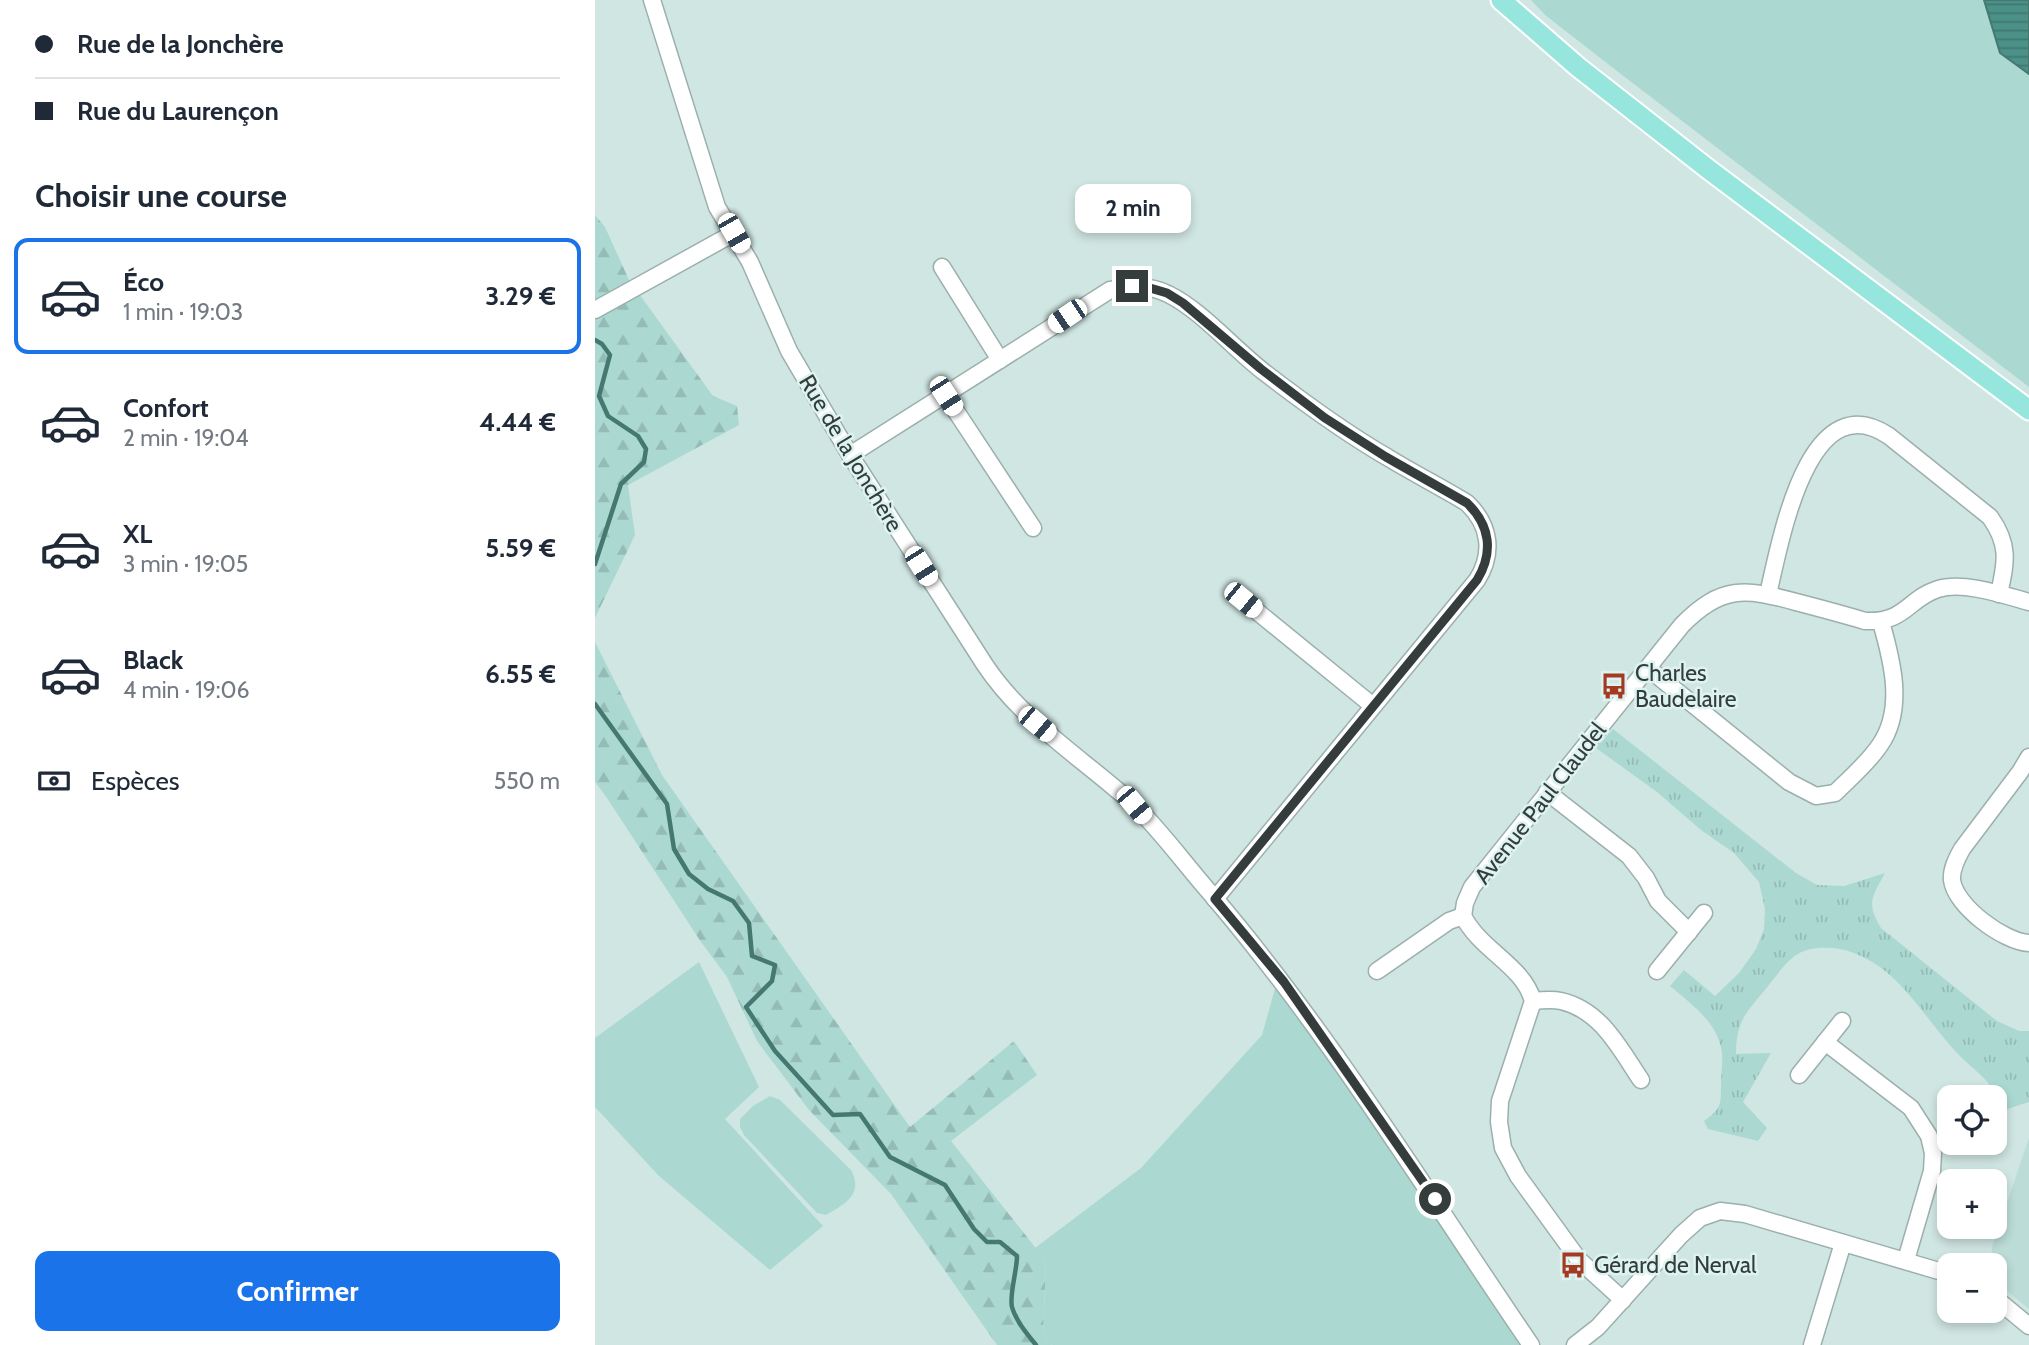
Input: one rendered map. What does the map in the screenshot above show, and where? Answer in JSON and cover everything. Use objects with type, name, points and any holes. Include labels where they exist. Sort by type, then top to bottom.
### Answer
[{"type":"main road","points":[[1501,0],[1578,67],[1697,160],[2029,410]]},
{"type":"street","name":"Rue de la Jonchère","points":[[652,0],[717,207],[750,262],[789,351],[851,455],[998,684],[1037,724],[1134,805],[1277,973],[1421,1178],[1531,1345]]},
{"type":"street","points":[[595,310],[734,233]]},
{"type":"street","points":[[941,267],[1000,360]]},
{"type":"street","points":[[851,455],[1110,290],[1132,286],[1167,293],[1183,303],[1261,369],[1325,418],[1386,457],[1467,503],[1477,513],[1485,530],[1488,548],[1486,566],[1477,580],[1215,899]]},
{"type":"street","points":[[946,396],[1033,528]]},
{"type":"street","points":[[1767,594],[1794,492],[1812,456],[1832,433],[1845,427],[1860,425],[1876,428],[1889,436],[1990,517],[2000,530],[2004,544],[2005,566],[1999,594]]},
{"type":"street","points":[[1648,668],[1789,782],[1816,796],[1835,793],[1882,742],[1892,712],[1894,689],[1889,652],[1881,622],[1897,616],[1938,589],[1961,587],[2029,602]]},
{"type":"street","name":"Avenue Paul Claudel","points":[[1463,916],[1472,887],[1696,611],[1713,600],[1748,591],[1865,621],[1881,622]]},
{"type":"street","points":[[1243,600],[1373,706]]},
{"type":"street","points":[[2029,757],[1962,849],[1955,861],[1952,880],[1962,902],[1982,920],[2011,940],[2029,943]]},
{"type":"street","points":[[1547,792],[1629,856],[1646,878],[1658,901],[1689,932]]},
{"type":"street","points":[[1657,971],[1704,913]]},
{"type":"street","points":[[1377,971],[1448,921],[1463,916],[1476,938],[1529,987],[1533,1001],[1500,1101],[1499,1122],[1503,1148],[1518,1176],[1579,1260],[1623,1300]]},
{"type":"street","points":[[1533,1001],[1559,1000],[1582,1009],[1599,1020],[1641,1080]]},
{"type":"street","points":[[1799,1075],[1842,1021]]},
{"type":"street","points":[[1825,1042],[1911,1108],[1929,1136],[1933,1153],[1932,1171],[1906,1260]]},
{"type":"street","points":[[1575,1345],[1598,1327],[1681,1235],[1700,1218],[1720,1211],[1745,1214],[1937,1270]]},
{"type":"street","points":[[1812,1345],[1843,1243]]},
{"type":"street","points":[[2007,1308],[2029,1326]]},
{"type":"shaded area","points":[[1984,0],[2029,0],[2029,74],[2000,53]]},
{"type":"shaded area","points":[[2029,1138],[2029,1309],[2007,1291],[2007,1253],[1992,1253],[1995,1239],[2007,1239],[2007,1203]]},
{"type":"green space","points":[[1531,0],[2029,0],[2029,387],[1617,71],[1545,15]]},
{"type":"green space","points":[[595,215],[605,227],[629,280],[713,396],[737,406],[739,425],[628,485],[635,535],[595,618]]},
{"type":"green space","points":[[595,642],[662,775],[910,1127],[1014,1041],[1037,1075],[951,1141],[1046,1261],[1043,1334],[1052,1345],[997,1345],[891,1194],[809,1110],[757,1041],[727,977],[595,782]]},
{"type":"green space","points":[[1613,729],[1796,873],[1817,885],[1844,886],[1885,873],[1872,906],[1881,928],[1997,1021],[2019,1031],[2029,1031],[2029,1102],[2007,1109],[2007,1085],[1990,1085],[1957,1053],[1906,991],[1877,965],[1860,955],[1840,949],[1818,948],[1803,952],[1786,964],[1749,1009],[1738,1032],[1736,1054],[1771,1053],[1743,1102],[1767,1128],[1758,1141],[1708,1129],[1704,1121],[1717,1110],[1721,1097],[1720,1042],[1703,1015],[1670,986],[1684,970],[1715,996],[1739,973],[1756,949],[1764,929],[1765,909],[1759,882],[1734,853],[1596,748]]},
{"type":"green space","points":[[699,962],[759,1087],[725,1119],[823,1226],[770,1270],[659,1176],[595,1107],[595,1038]]},
{"type":"green space","points":[[1276,985],[1525,1345],[1052,1345],[1043,1334],[1046,1261],[1035,1248],[1141,1168],[1262,1035]]},
{"type":"green space","points":[[770,1096],[780,1100],[851,1170],[854,1192],[846,1202],[826,1215],[817,1213],[744,1135],[740,1127],[740,1119],[753,1106]]},
{"type":"waterway","points":[[595,340],[602,344],[610,355],[599,396],[608,416],[638,436],[646,449],[644,462],[621,484],[595,564]]},
{"type":"waterway","points":[[595,704],[667,804],[674,849],[689,874],[708,889],[733,901],[749,923],[752,956],[775,965],[772,981],[746,1007],[775,1051],[833,1115],[860,1114],[890,1157],[945,1185],[974,1229],[987,1242],[1000,1242],[1017,1256],[1012,1307],[1036,1345]]},
{"type":"place","name":"Charles Baudelaire","points":[[1614,686]]},
{"type":"place","name":"Gérard de Nerval","points":[[1573,1265]]},
{"type":"route","points":[[1132,286],[1167,293],[1183,303],[1261,369],[1325,418],[1386,457],[1467,503],[1477,513],[1485,530],[1488,548],[1486,566],[1477,580],[1215,899],[1284,982],[1435,1199]]}]
